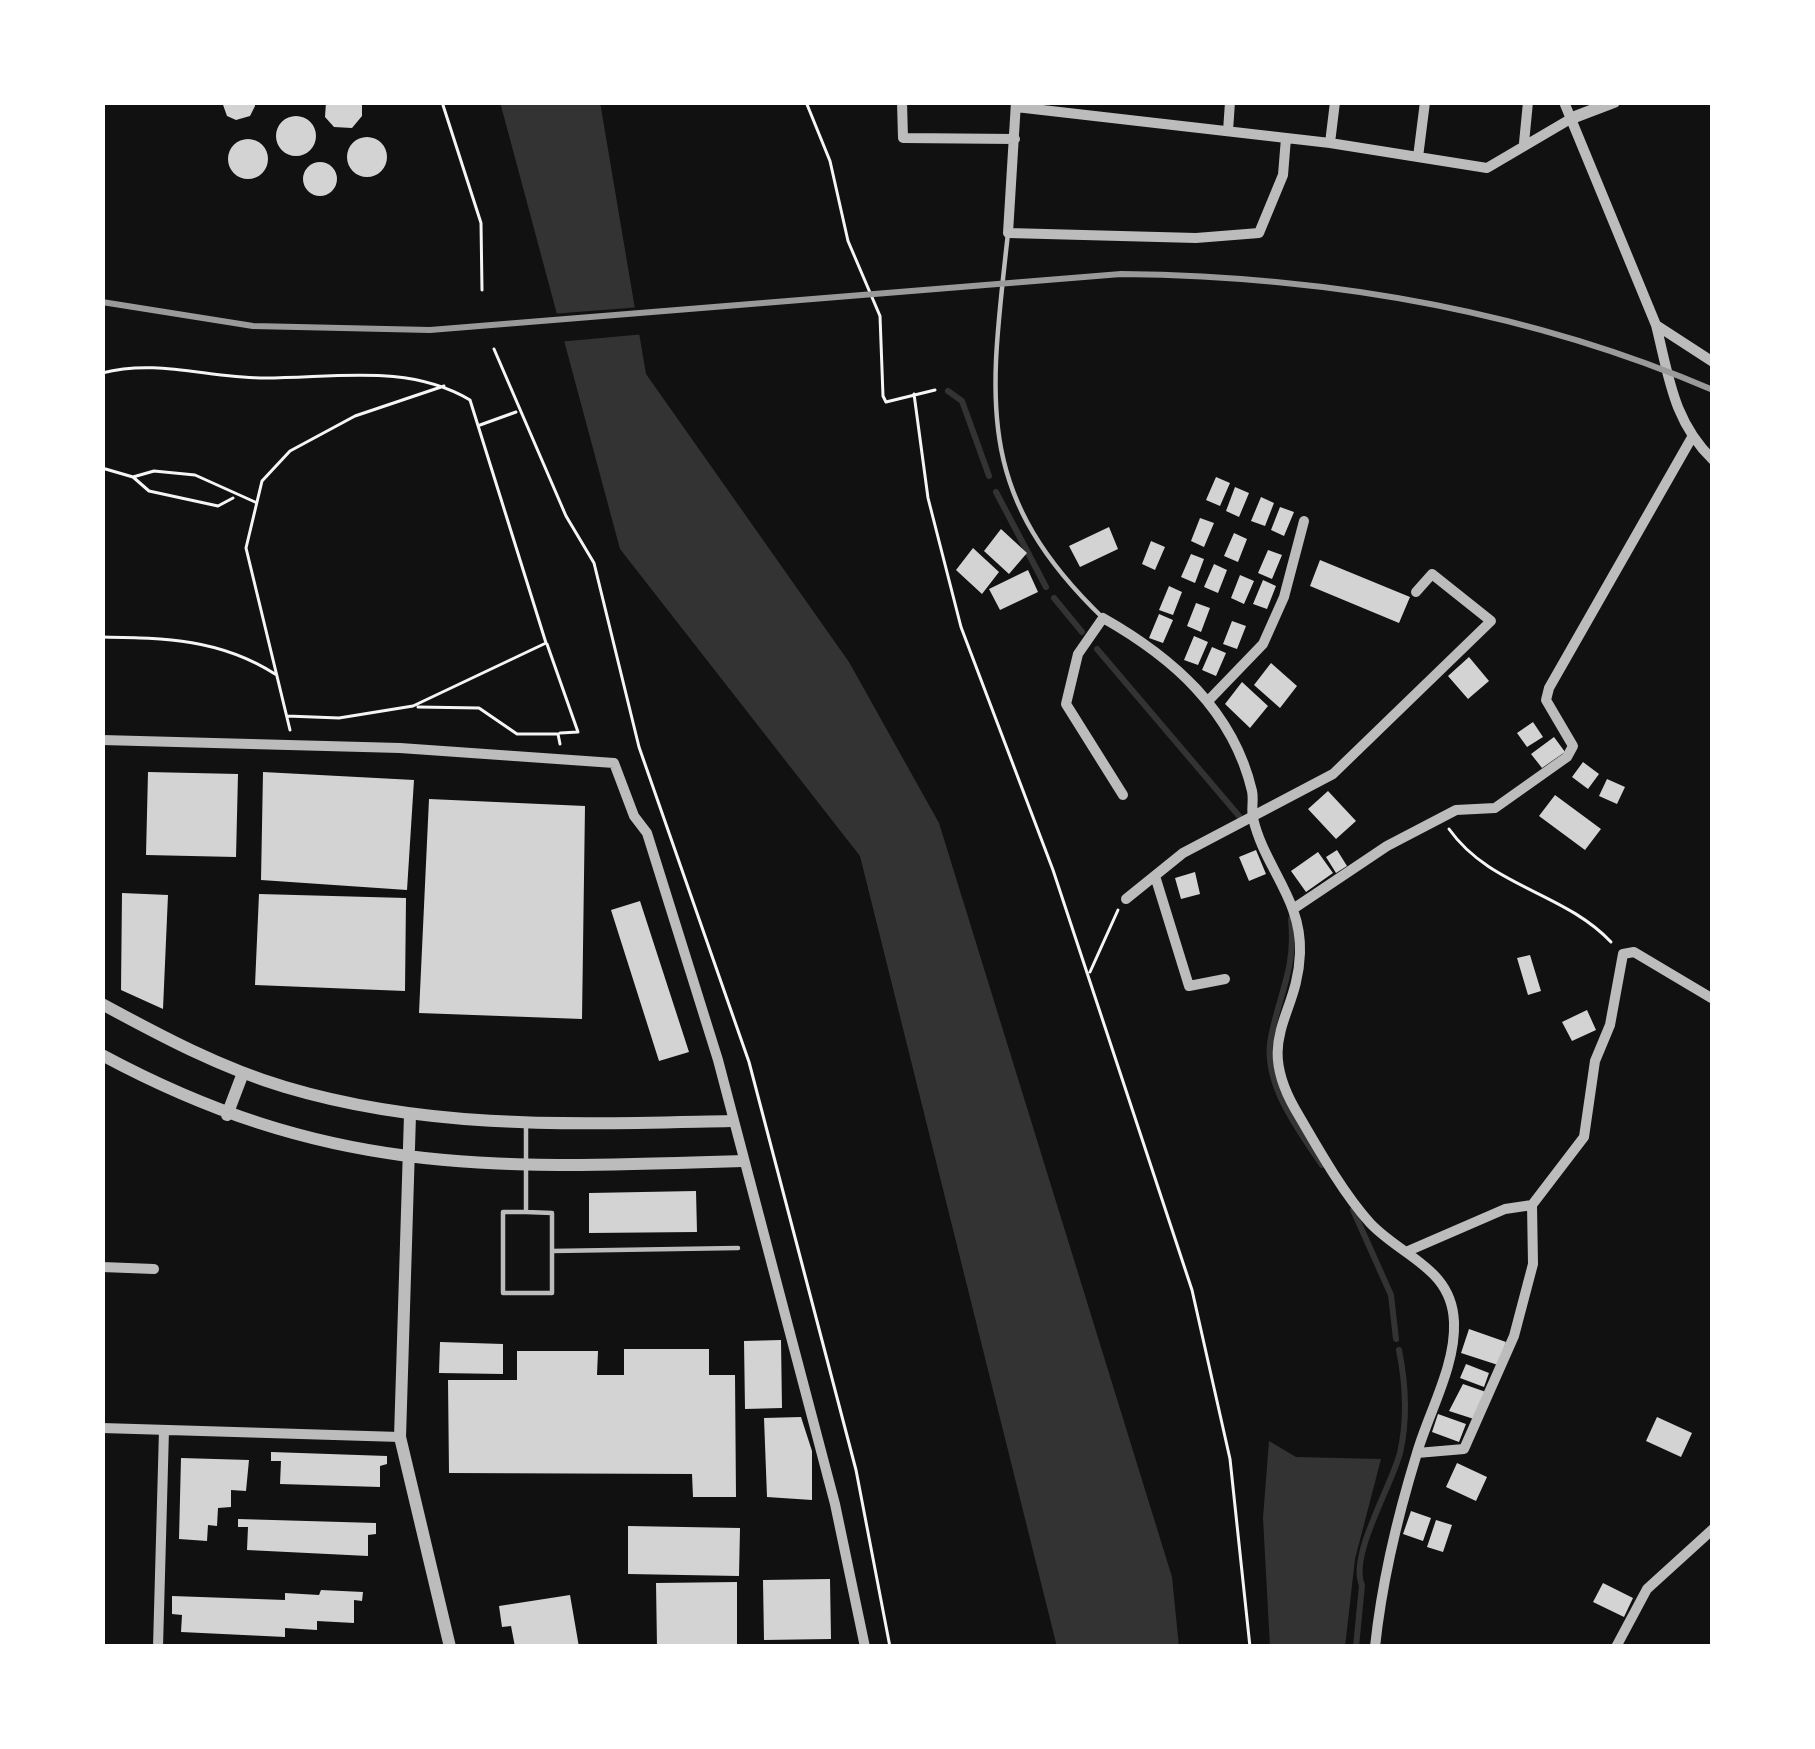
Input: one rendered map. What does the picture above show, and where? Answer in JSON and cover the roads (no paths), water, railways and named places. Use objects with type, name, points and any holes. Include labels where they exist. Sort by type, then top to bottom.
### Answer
[{"type":"street","points":[[902,102],[903,139],[1015,140]]},
{"type":"street","points":[[1123,119],[1126,102]]},
{"type":"street","points":[[1228,131],[1231,102]]},
{"type":"street","points":[[1330,143],[1335,102]]},
{"type":"street","points":[[1418,158],[1425,102]]},
{"type":"street","points":[[1524,142],[1528,102]]},
{"type":"street","points":[[1564,102],[1656,325],[1676,412],[1691,439],[1713,460]]},
{"type":"street","points":[[1286,138],[1283,175],[1259,233],[1196,238],[1008,233],[1016,104],[1330,143],[1487,168],[1524,142],[1615,102]]},
{"type":"street","points":[[1656,325],[1713,362]]},
{"type":"street","points":[[1296,907],[1456,810],[1495,808],[1567,757],[1574,746],[1546,700],[1549,688],[1691,439]]},
{"type":"street","points":[[1209,700],[1263,644],[1284,597],[1304,521]]},
{"type":"street","points":[[1126,899],[1183,853],[1333,774],[1490,621],[1432,574],[1416,592]]},
{"type":"street","points":[[1123,795],[1066,704],[1078,654],[1103,618],[1173,665],[1209,700],[1246,771],[1253,817],[1296,907],[1300,955],[1276,1034],[1281,1073],[1293,1106],[1370,1223],[1408,1250],[1445,1287],[1455,1329],[1384,1567],[1375,1647]]},
{"type":"street","points":[[102,740],[290,743],[614,763],[634,816],[647,833],[718,1060],[835,1504],[865,1647]]},
{"type":"street","points":[[1155,876],[1189,986],[1226,979]]},
{"type":"street","points":[[1417,1453],[1464,1449],[1506,1363],[1533,1264],[1532,1204],[1584,1137],[1595,1061],[1610,1025],[1623,954],[1634,952],[1713,999]]},
{"type":"street","points":[[105,1008],[243,1073],[332,1100],[410,1115],[526,1125],[731,1121]]},
{"type":"street","points":[[102,1055],[227,1115],[408,1160],[526,1168],[742,1161]]},
{"type":"street","points":[[227,1115],[243,1073]]},
{"type":"street","points":[[410,1115],[400,1437],[450,1647]]},
{"type":"street","points":[[1408,1250],[1505,1209],[1532,1204]]},
{"type":"street","points":[[102,1267],[154,1269]]},
{"type":"street","points":[[102,1428],[400,1437]]},
{"type":"street","points":[[158,1647],[164,1430]]},
{"type":"street","points":[[1616,1647],[1647,1589],[1713,1529]]},
{"type":"lane","points":[[1008,233],[992,395],[1003,469],[1040,548],[1103,618]]},
{"type":"lane","points":[[526,1125],[526,1212]]},
{"type":"lane","points":[[503,1212],[526,1212],[552,1213],[552,1293],[503,1293],[503,1212]]},
{"type":"lane","points":[[552,1251],[738,1248]]},
{"type":"waterway","points":[[948,391],[962,401],[989,476]]},
{"type":"waterway","points":[[996,492],[1046,587]]},
{"type":"waterway","points":[[1054,598],[1082,632]]},
{"type":"waterway","points":[[1097,649],[1239,816]]},
{"type":"waterway","points":[[1291,919],[1289,966],[1271,1037],[1272,1071],[1284,1105],[1322,1165]]},
{"type":"waterway","points":[[1353,1210],[1391,1295],[1396,1339]]},
{"type":"waterway","points":[[1356,1647],[1361,1557],[1403,1440],[1405,1402],[1399,1350]]},
{"type":"railway","points":[[102,302],[253,326],[430,330],[1121,274],[1197,276],[1348,290],[1496,318],[1642,362],[1713,390]]}]
